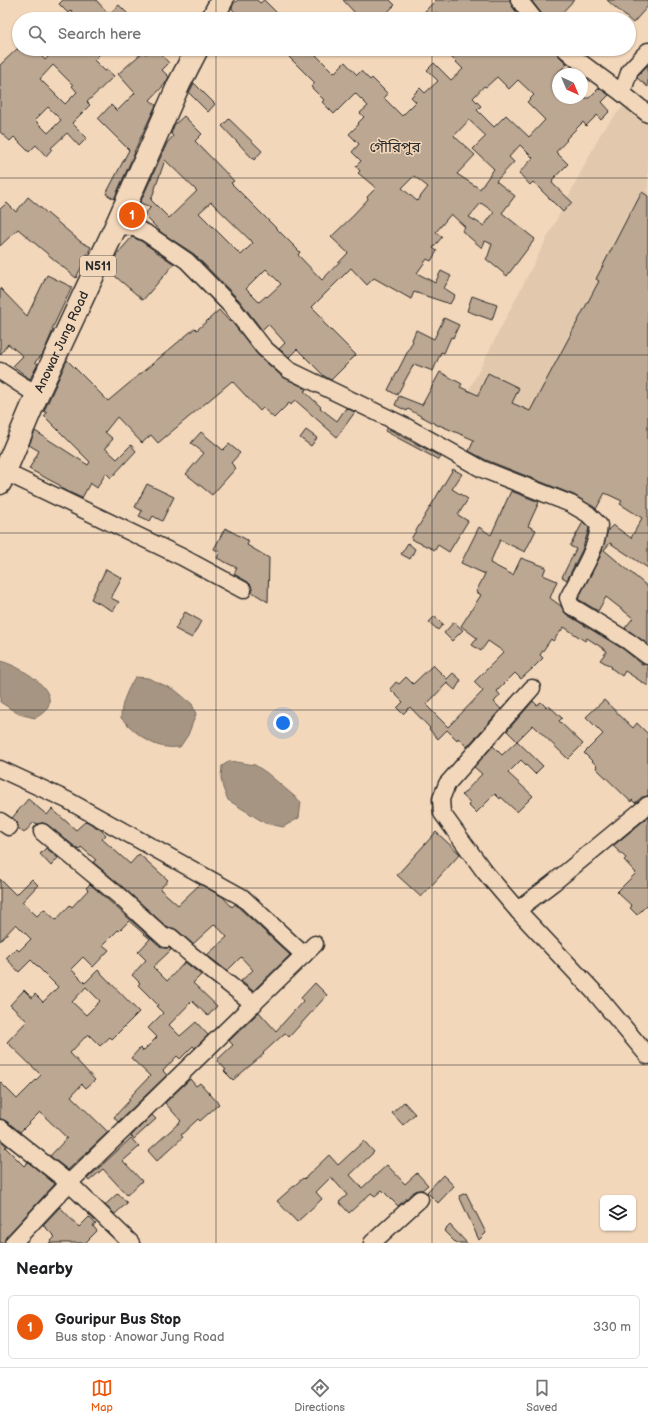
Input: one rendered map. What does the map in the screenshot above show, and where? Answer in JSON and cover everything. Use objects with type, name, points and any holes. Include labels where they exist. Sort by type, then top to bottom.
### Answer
[{"type":"highway","points":[[216,12],[222,0]]},
{"type":"highway","name":"Anowar Jung Road","points":[[2,478],[37,395],[116,226],[179,84],[193,56]]},
{"type":"street","points":[[519,0],[528,12]]},
{"type":"street","points":[[622,92],[630,70],[648,51]]},
{"type":"street","points":[[573,56],[622,92],[648,114]]},
{"type":"street","points":[[116,226],[133,227],[146,233],[187,261],[232,307],[264,348],[289,370],[405,426],[482,469],[571,504],[588,514],[600,526],[599,536],[568,598],[571,606],[628,641],[648,656]]},
{"type":"street","points":[[0,371],[37,395]]},
{"type":"street","points":[[2,478],[182,557],[243,590]]},
{"type":"street","points":[[532,688],[447,784],[441,799],[442,813],[484,871],[519,912],[597,995],[648,1056]]},
{"type":"street","points":[[0,769],[67,800],[242,896],[309,950],[69,1183],[13,1243]]},
{"type":"street","points":[[519,912],[524,905],[553,884],[648,805]]},
{"type":"street","points":[[42,832],[119,896],[166,939],[171,937],[254,1004]]},
{"type":"street","points":[[0,1128],[69,1183],[131,1243]]},
{"type":"street","points":[[372,1243],[420,1199]]},
{"type":"shaded area","points":[[632,96],[648,107],[648,475],[638,469],[618,500],[456,415],[602,131]]},
{"type":"shaded area","points":[[0,661],[15,666],[32,676],[45,689],[49,696],[49,703],[46,710],[42,714],[35,718],[19,714],[0,702]]},
{"type":"shaded area","points":[[135,677],[148,678],[175,690],[192,704],[196,714],[188,735],[180,747],[160,746],[154,744],[142,737],[121,718],[125,697]]},
{"type":"shaded area","points":[[230,761],[255,765],[267,773],[301,802],[299,818],[283,827],[265,823],[228,800],[221,778],[222,766]]},
{"type":"building","points":[[63,0],[96,0],[107,12],[73,12],[71,10],[67,12],[59,4]]},
{"type":"building","points":[[238,0],[257,0],[260,3],[264,0],[276,12],[235,12],[232,9],[233,4]]},
{"type":"building","points":[[343,0],[390,0],[395,5],[388,12],[354,12]]},
{"type":"building","points":[[436,0],[510,0],[516,12],[436,12],[424,12]]},
{"type":"building","points":[[531,0],[574,0],[563,12],[540,12]]},
{"type":"building","points":[[607,0],[648,0],[648,6],[636,20],[636,12],[621,12]]},
{"type":"building","points":[[119,5],[126,12],[111,12]]},
{"type":"building","points":[[12,54],[12,56],[41,56],[45,60],[49,56],[98,56],[94,60],[105,71],[107,70],[114,76],[87,102],[90,105],[72,123],[87,138],[79,146],[67,133],[51,148],[52,149],[46,156],[36,145],[29,152],[14,137],[10,141],[0,132],[0,65]],"holes":[[[53,65],[73,85],[72,86],[77,92],[65,104],[40,79]],[[48,107],[61,120],[48,133],[35,120]]]},
{"type":"building","points":[[138,56],[162,56],[169,63],[162,70],[169,77],[165,84],[150,100],[156,105],[114,199],[106,194],[129,150],[98,119],[111,105],[117,111],[135,93],[118,74]]},
{"type":"building","points":[[290,56],[317,56],[334,73],[345,62],[357,75],[361,71],[370,80],[372,78],[388,94],[384,98],[402,116],[416,102],[411,97],[420,88],[425,93],[438,81],[427,70],[434,63],[451,80],[463,69],[451,57],[452,56],[559,56],[567,64],[563,68],[552,68],[552,104],[588,104],[588,98],[599,88],[609,95],[602,102],[610,111],[601,120],[597,115],[586,126],[583,122],[566,139],[567,140],[556,152],[568,164],[552,180],[552,183],[572,202],[563,212],[533,182],[530,185],[519,173],[533,158],[520,145],[509,157],[514,162],[496,181],[515,196],[502,213],[535,239],[507,276],[486,259],[492,244],[485,241],[482,248],[462,231],[465,227],[451,214],[436,232],[442,237],[433,248],[437,251],[431,261],[427,259],[417,273],[435,283],[441,271],[451,276],[444,288],[455,295],[450,304],[414,292],[411,299],[374,278],[367,285],[351,268],[312,307],[325,320],[323,322],[356,355],[331,380],[324,376],[297,349],[289,357],[279,349],[285,343],[268,324],[262,330],[239,300],[194,254],[162,233],[144,215],[151,207],[140,203],[167,143],[173,136],[171,134],[174,125],[184,116],[202,134],[195,141],[234,181],[231,183],[300,252],[298,255],[322,280],[348,253],[331,237],[355,214],[368,199],[367,197],[376,188],[358,173],[360,171],[356,166],[361,161],[352,152],[359,144],[349,134],[364,117],[360,113],[368,106],[355,93],[334,114],[322,102],[324,100],[311,87],[315,83],[289,57]],"holes":[[[497,77],[509,89],[518,80],[534,95],[527,102],[545,120],[529,137],[506,115],[494,127],[477,110],[481,106],[473,98],[484,86],[486,87]],[[469,120],[486,136],[473,149],[494,169],[480,189],[457,174],[475,155],[454,136]],[[165,160],[197,191],[169,218],[151,200]],[[414,176],[428,187],[417,201],[402,188]],[[211,202],[253,243],[241,255],[199,213]],[[481,203],[494,212],[484,226],[469,217]],[[266,269],[281,284],[259,302],[246,289]]]},
{"type":"building","points":[[648,65],[648,87],[637,78]]},
{"type":"building","points":[[194,83],[215,104],[208,112],[189,93]]},
{"type":"building","points":[[229,119],[262,151],[254,160],[222,126]]},
{"type":"building","points":[[642,192],[648,196],[648,568],[610,543],[604,550],[648,587],[648,644],[625,628],[633,618],[606,597],[598,611],[578,599],[600,557],[608,530],[613,525],[631,538],[642,518],[620,504],[622,501],[605,493],[596,509],[574,495],[486,460],[469,451],[474,440],[439,426],[408,409],[407,411],[395,405],[399,396],[422,405],[440,372],[462,384],[460,387],[478,395],[488,373],[519,388],[512,403],[530,411],[599,281],[596,279]]},
{"type":"building","points":[[28,197],[81,242],[91,247],[76,278],[18,229],[0,246],[0,209],[7,203],[16,212]]},
{"type":"building","points":[[132,237],[141,241],[174,264],[143,300],[109,271],[117,254]]},
{"type":"building","points":[[47,275],[72,287],[52,329],[53,330],[43,354],[35,362],[38,364],[30,379],[13,366],[23,356],[8,344],[0,355],[0,288],[27,316]]},
{"type":"building","points":[[472,296],[497,305],[492,320],[467,311]]},
{"type":"building","points":[[219,310],[230,322],[231,321],[258,355],[283,377],[303,387],[306,390],[304,391],[321,407],[320,408],[337,421],[346,408],[355,412],[337,437],[295,400],[291,405],[289,403],[274,418],[263,408],[260,411],[232,381],[158,443],[151,435],[142,443],[117,417],[105,432],[113,439],[105,448],[117,459],[131,445],[136,451],[111,478],[106,473],[97,488],[90,483],[82,498],[60,488],[61,486],[29,469],[39,451],[29,445],[35,431],[88,465],[90,462],[44,416],[47,413],[44,411],[67,360],[108,401],[195,328],[197,330]]},
{"type":"building","points":[[444,318],[459,325],[453,338],[451,337],[444,353],[441,352],[433,371],[414,364],[397,395],[388,390],[413,341],[412,340],[416,330],[434,339]]},
{"type":"building","points":[[387,428],[441,457],[439,460],[385,431]]},
{"type":"building","points":[[306,430],[317,438],[311,446],[300,438]]},
{"type":"building","points":[[201,432],[223,450],[229,444],[240,453],[231,463],[236,468],[212,495],[186,474],[204,453],[191,443]]},
{"type":"building","points":[[453,469],[462,474],[452,489],[468,499],[458,515],[468,521],[449,552],[438,545],[435,550],[411,539]]},
{"type":"building","points":[[147,484],[174,497],[162,521],[153,516],[150,521],[139,516],[142,511],[135,507]]},
{"type":"building","points":[[511,491],[539,502],[528,526],[536,530],[525,552],[500,540],[490,563],[513,575],[521,558],[546,567],[543,575],[557,581],[550,598],[561,606],[566,614],[623,649],[642,664],[648,665],[648,686],[625,671],[622,676],[611,668],[612,667],[600,660],[607,651],[587,638],[585,641],[564,627],[553,641],[551,639],[540,655],[543,658],[533,668],[521,679],[515,673],[497,691],[500,695],[494,702],[501,709],[467,747],[447,730],[438,739],[429,729],[430,728],[410,707],[403,714],[397,708],[403,702],[390,689],[396,682],[399,684],[406,677],[413,684],[433,665],[447,679],[453,673],[461,680],[455,690],[447,683],[427,704],[427,706],[448,727],[483,691],[474,682],[504,652],[488,641],[481,651],[472,645],[477,638],[461,626],[481,595],[476,592],[485,574],[461,563],[479,527],[491,535]]},
{"type":"building","points":[[583,522],[589,528],[588,532],[582,550],[567,580],[562,577],[576,549],[570,546]]},
{"type":"building","points":[[225,528],[249,541],[247,545],[269,558],[268,602],[252,592],[251,585],[248,582],[234,574],[237,568],[217,558],[220,552],[214,549]]},
{"type":"building","points":[[408,543],[415,549],[410,559],[401,554]]},
{"type":"building","points":[[106,569],[122,578],[111,598],[119,602],[113,611],[91,599]]},
{"type":"building","points":[[185,612],[201,621],[192,638],[175,629]]},
{"type":"building","points":[[435,616],[443,624],[438,630],[429,622]]},
{"type":"building","points":[[454,622],[463,630],[452,641],[444,633]]},
{"type":"building","points":[[604,700],[633,728],[637,723],[648,734],[648,796],[642,797],[635,803],[632,800],[631,802],[596,768],[597,766],[584,753],[603,734],[586,717]]},
{"type":"building","points":[[533,701],[537,705],[541,702],[546,707],[548,705],[562,718],[559,721],[583,744],[568,759],[533,725],[517,741],[507,731]]},
{"type":"building","points":[[517,741],[543,766],[535,774],[521,760],[508,773],[533,796],[517,812],[501,797],[500,799],[495,794],[476,813],[468,805],[471,803],[462,795],[482,774],[474,767],[493,746],[502,755]]},
{"type":"building","points":[[28,799],[47,815],[52,809],[76,830],[86,821],[101,830],[106,835],[102,839],[130,864],[139,854],[168,880],[160,889],[178,905],[200,884],[223,897],[232,907],[235,904],[290,955],[253,991],[241,981],[253,970],[241,957],[227,971],[207,955],[227,937],[215,924],[193,944],[177,930],[168,928],[93,862],[96,860],[81,847],[79,850],[48,825],[43,823],[37,824],[34,822],[24,833],[18,828],[17,822],[12,818]]},
{"type":"building","points":[[648,817],[648,904],[637,915],[630,908],[632,906],[617,892],[636,873],[624,860],[626,858],[613,846]]},
{"type":"building","points":[[436,832],[460,854],[421,897],[397,875]]},
{"type":"building","points":[[46,848],[58,858],[51,866],[40,854]]},
{"type":"building","points":[[0,879],[16,895],[32,879],[38,885],[22,902],[37,916],[44,909],[56,920],[70,905],[72,907],[88,890],[86,888],[90,884],[160,946],[171,950],[153,967],[167,981],[185,962],[201,975],[193,983],[217,1006],[208,1016],[192,1001],[169,1025],[180,1036],[196,1022],[208,1035],[195,1048],[193,1046],[180,1059],[177,1056],[163,1071],[167,1075],[118,1122],[114,1117],[130,1100],[128,1099],[150,1076],[131,1058],[140,1048],[143,1051],[157,1037],[148,1028],[163,1013],[156,1006],[158,1005],[138,985],[140,983],[132,975],[146,960],[138,952],[150,939],[129,921],[103,945],[109,950],[93,967],[83,957],[71,969],[85,983],[98,970],[139,1012],[112,1039],[110,1037],[100,1046],[88,1034],[70,1053],[95,1080],[86,1088],[82,1084],[71,1096],[108,1132],[68,1170],[50,1156],[67,1138],[40,1112],[20,1132],[6,1121],[0,1119],[0,1082],[17,1099],[41,1075],[7,1042],[27,1021],[10,1005],[24,990],[32,998],[35,994],[43,1002],[58,987],[31,960],[19,972],[6,958],[16,948],[19,951],[31,939],[16,924],[0,941]],"holes":[[[86,987],[100,1001],[86,1015],[72,1002]]]},
{"type":"building","points":[[315,983],[327,995],[289,1037],[285,1033],[263,1053],[264,1054],[233,1080],[224,1071],[226,1070],[217,1060],[233,1045],[229,1041],[259,1012],[276,1031],[303,1001],[301,998]]},
{"type":"building","points":[[190,1079],[196,1086],[200,1083],[219,1104],[200,1121],[198,1119],[181,1135],[183,1137],[157,1161],[148,1151],[181,1121],[165,1103]]},
{"type":"building","points":[[404,1102],[415,1114],[403,1125],[392,1113]]},
{"type":"building","points":[[152,1115],[156,1119],[134,1139],[131,1136]]},
{"type":"building","points":[[131,1138],[139,1147],[123,1161],[142,1181],[127,1195],[103,1169],[89,1181],[87,1179]]},
{"type":"building","points":[[0,1140],[24,1166],[28,1162],[55,1184],[6,1237],[4,1243],[0,1243]]},
{"type":"building","points":[[364,1141],[374,1152],[350,1175],[362,1188],[387,1165],[405,1184],[417,1173],[428,1185],[422,1190],[414,1192],[398,1206],[382,1190],[375,1196],[371,1193],[349,1213],[339,1202],[347,1195],[331,1177],[316,1192],[322,1199],[297,1222],[277,1201],[303,1178],[304,1179],[329,1155],[338,1165]]},
{"type":"building","points":[[443,1175],[454,1186],[438,1203],[427,1192]]},
{"type":"building","points":[[118,1193],[127,1203],[115,1214],[105,1205]]},
{"type":"building","points":[[466,1193],[486,1233],[479,1240],[459,1196]]},
{"type":"building","points":[[60,1207],[79,1227],[89,1217],[96,1224],[93,1226],[97,1231],[85,1243],[49,1243],[55,1237],[43,1225]]},
{"type":"building","points":[[450,1225],[467,1243],[456,1243],[444,1231]]},
{"type":"place","name":"Gouripur Bus Stop","points":[[132,215]]},
{"type":"district","name":"গৌরিপুর","points":[[395,147]]}]
